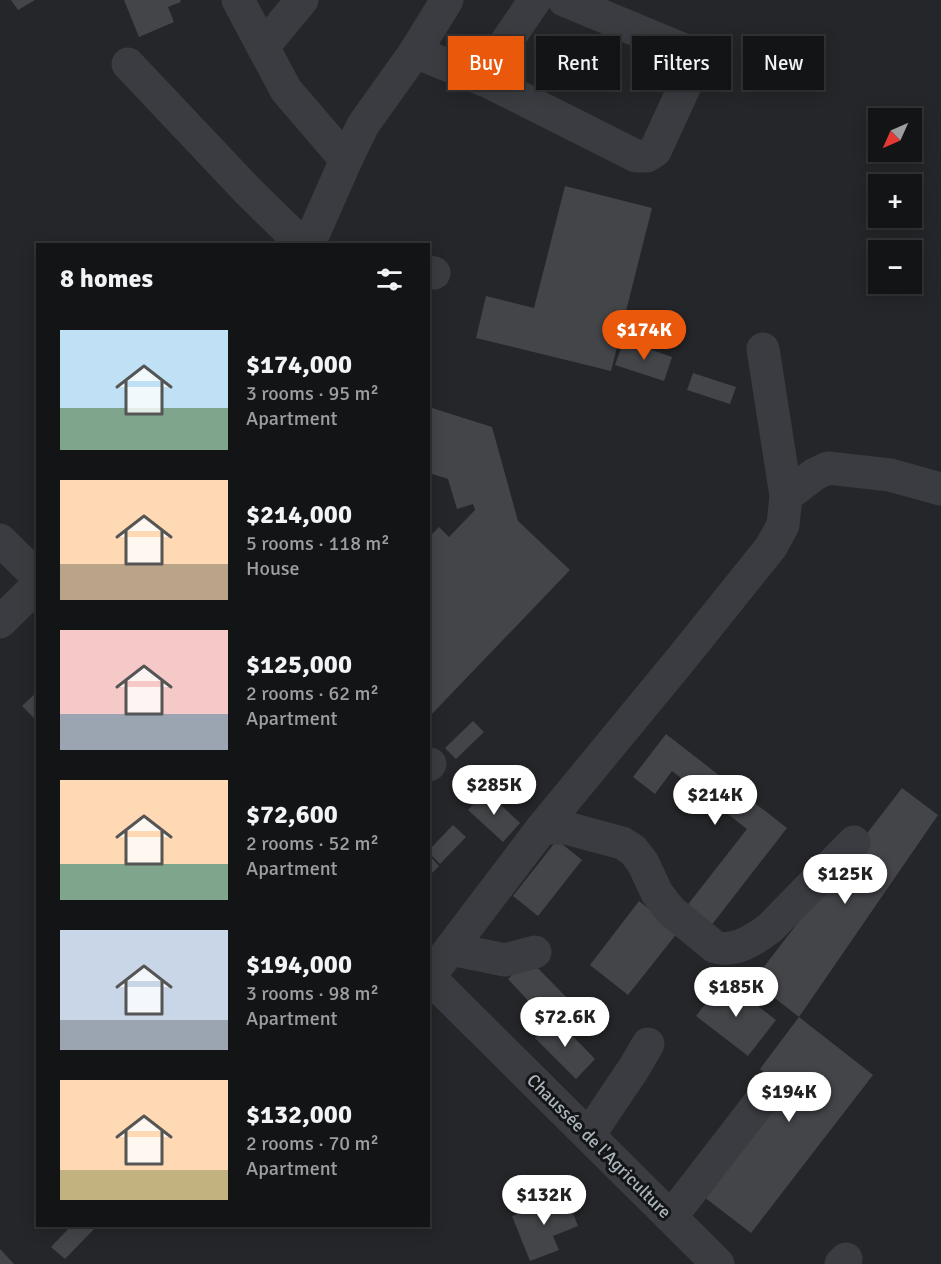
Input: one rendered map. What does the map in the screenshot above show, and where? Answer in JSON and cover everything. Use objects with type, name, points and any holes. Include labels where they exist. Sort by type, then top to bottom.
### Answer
[{"type":"street","points":[[238,0],[286,90],[346,160]]},
{"type":"street","points":[[263,47],[302,0]]},
{"type":"street","points":[[309,243],[363,125],[415,52],[447,0]]},
{"type":"street","points":[[510,36],[535,0]]},
{"type":"street","points":[[503,90],[636,156],[647,156],[655,150],[693,66],[694,58],[689,52],[564,0]]},
{"type":"street","points":[[415,52],[448,66]]},
{"type":"street","points":[[128,64],[247,190],[301,243]]},
{"type":"street","points":[[430,976],[542,828],[771,547],[783,525],[786,496],[763,350]]},
{"type":"street","points":[[786,496],[815,474],[828,468],[891,475],[941,489]]},
{"type":"street","points":[[0,540],[36,574]]},
{"type":"street","points":[[0,622],[36,587]]},
{"type":"street","points":[[542,828],[566,828],[622,843],[633,850],[643,863],[657,893],[671,910],[715,947],[724,950],[754,940],[770,928],[854,842]]},
{"type":"street","points":[[451,949],[505,960],[535,952]]},
{"type":"street","name":"Chaussée de l'Agriculture","points":[[430,978],[718,1264]]},
{"type":"street","points":[[589,1135],[648,1044]]},
{"type":"street","points":[[670,1216],[762,1099]]},
{"type":"shaded area","points":[[0,0],[941,0],[941,1264],[0,1264]]},
{"type":"building","points":[[11,0],[35,0],[18,10]]},
{"type":"building","points":[[124,0],[180,0],[181,2],[168,7],[174,22],[139,37]]},
{"type":"building","points":[[565,186],[652,208],[611,371],[476,338],[486,296],[534,308]]},
{"type":"building","points":[[624,340],[672,357],[664,381],[615,365]]},
{"type":"building","points":[[693,373],[736,387],[730,404],[687,390]]},
{"type":"building","points":[[430,407],[492,427],[518,521],[570,570],[430,716],[430,536],[439,527],[449,537],[475,510],[473,504],[457,509],[448,479],[430,473]]},
{"type":"building","points":[[36,693],[36,720],[22,706]]},
{"type":"building","points":[[473,721],[484,732],[456,759],[445,748]]},
{"type":"building","points":[[666,734],[787,828],[707,931],[682,912],[747,829],[672,771],[655,794],[633,777]]},
{"type":"building","points":[[902,788],[938,815],[799,1017],[753,981]]},
{"type":"building","points":[[486,791],[520,823],[503,842],[468,810]]},
{"type":"building","points":[[453,825],[466,837],[440,864],[430,854],[430,849]]},
{"type":"building","points":[[557,840],[582,860],[538,916],[513,896]]},
{"type":"building","points":[[430,856],[439,866],[430,875]]},
{"type":"building","points":[[639,901],[678,932],[628,995],[590,965]]},
{"type":"building","points":[[529,959],[569,1000],[547,1021],[508,979]]},
{"type":"building","points":[[724,980],[776,1020],[748,1056],[696,1016]]},
{"type":"building","points":[[799,1017],[873,1075],[751,1233],[704,1197],[787,1090],[760,1069]]},
{"type":"building","points":[[555,1018],[595,1059],[576,1079],[535,1038]]},
{"type":"building","points":[[566,1195],[578,1226],[553,1236],[559,1250],[530,1261],[512,1216]]},
{"type":"building","points":[[70,1227],[96,1227],[65,1259],[51,1247]]},
{"type":"building","points":[[0,1249],[14,1264],[0,1264]]}]
